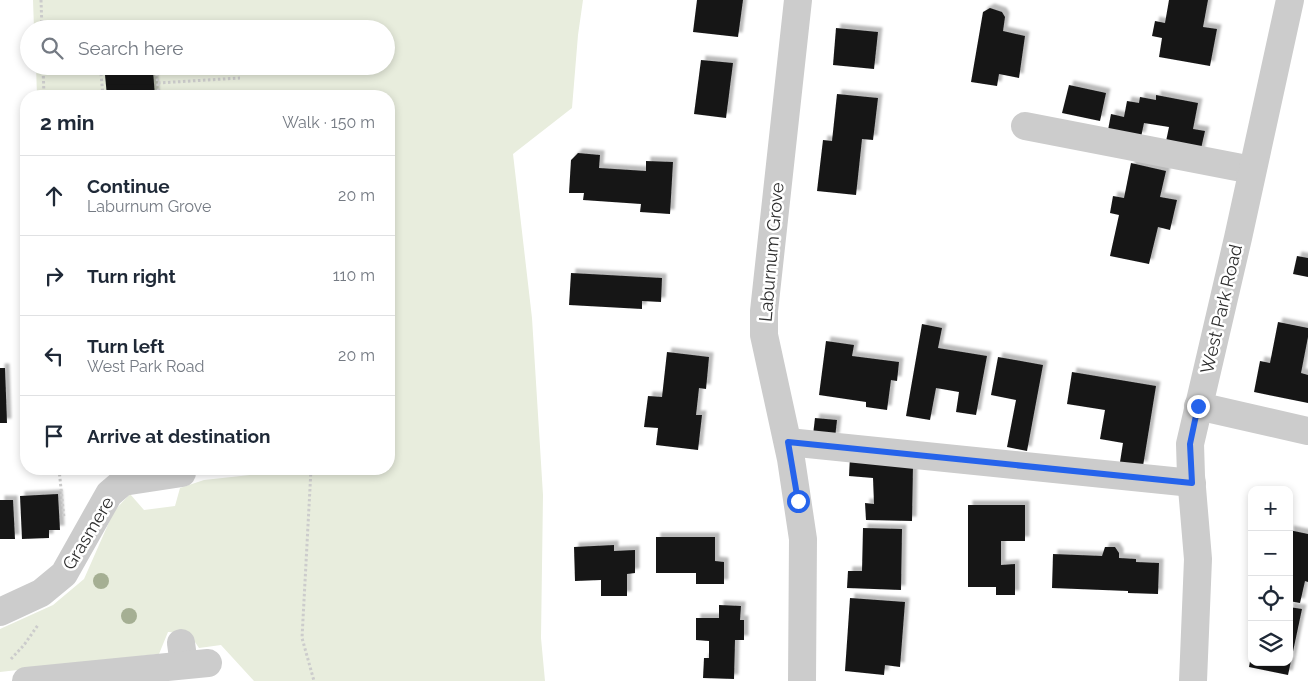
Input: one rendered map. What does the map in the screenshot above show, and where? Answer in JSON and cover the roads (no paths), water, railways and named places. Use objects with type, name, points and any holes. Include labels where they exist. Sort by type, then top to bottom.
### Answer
[{"type":"street","name":"Laburnum Grove","points":[[798,0],[764,311],[764,335],[788,442],[803,539],[802,681]]},
{"type":"street","name":"West Park Road","points":[[1193,681],[1198,559],[1190,444],[1290,0]]},
{"type":"street","points":[[1025,126],[1252,170]]},
{"type":"street","points":[[1198,406],[1308,431]]},
{"type":"street","points":[[788,442],[1192,483]]},
{"type":"street","name":"Grasmere","points":[[0,612],[41,593],[64,574],[109,494],[123,482],[167,482]]},
{"type":"street","points":[[26,681],[191,657]]}]
